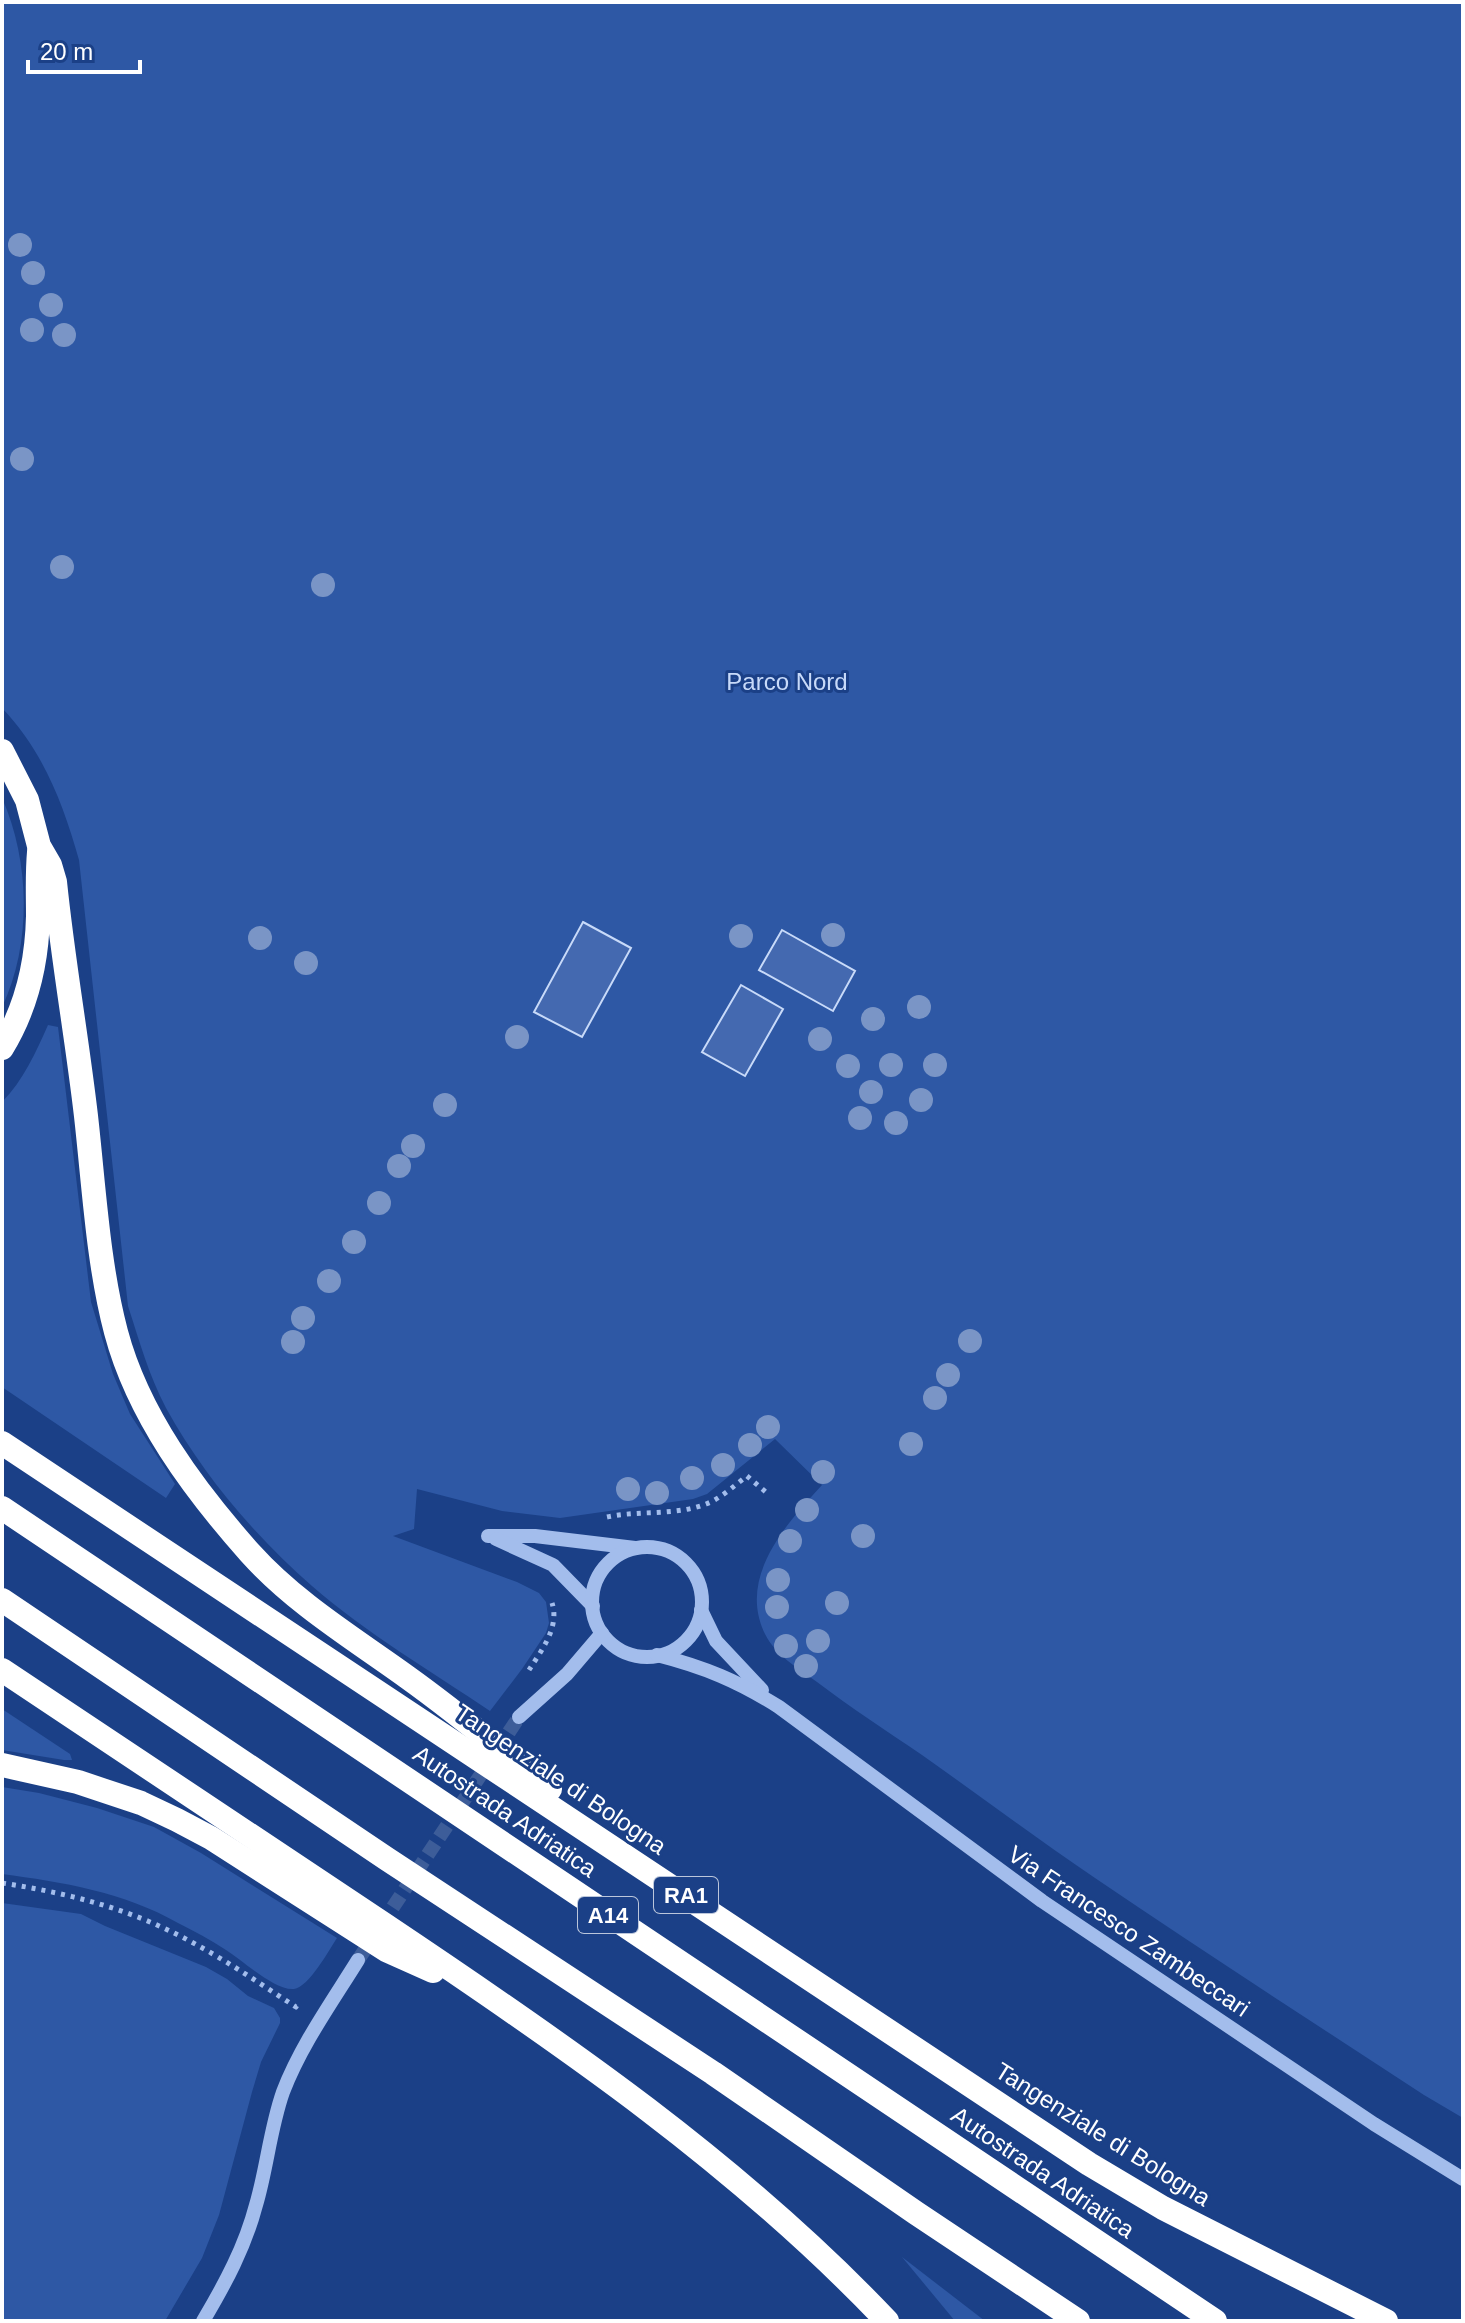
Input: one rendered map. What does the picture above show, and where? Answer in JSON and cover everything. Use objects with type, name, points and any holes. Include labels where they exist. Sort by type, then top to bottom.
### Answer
[{"type":"highway","points":[[2,751],[27,800],[39,846],[38,916],[33,967],[28,994],[2,1048]]},
{"type":"highway","points":[[39,846],[55,882],[105,1276],[117,1334],[136,1384],[162,1437],[194,1484],[252,1555],[314,1612],[410,1678],[691,1899]]},
{"type":"highway","name":"Tangenziale di Bologna","points":[[2,1443],[1089,2164],[1163,2208],[1386,2321]]},
{"type":"highway","name":"Autostrada Adriatica","points":[[2,1508],[1215,2321]]},
{"type":"highway","points":[[2,1600],[713,2073],[1078,2321]]},
{"type":"highway","points":[[2,1670],[592,2066],[714,2161],[791,2226],[887,2321]]},
{"type":"highway","points":[[2,1765],[78,1782],[141,1803],[211,1838],[386,1950],[490,1995]]},
{"type":"highway","points":[[916,2213],[1052,2321]]},
{"type":"street","points":[[593,1606],[553,1565],[488,1536],[535,1536],[665,1550],[686,1562],[701,1591],[700,1618],[682,1645],[651,1657],[635,1655],[615,1646],[602,1633],[594,1614],[596,1582],[607,1564],[624,1552],[637,1548]]},
{"type":"street","points":[[701,1610],[716,1641],[779,1707]]},
{"type":"street","points":[[519,1717],[567,1674],[602,1633]]},
{"type":"street","points":[[657,1655],[694,1664],[743,1684],[779,1707]]},
{"type":"street","name":"Via Francesco Zambeccari","points":[[779,1707],[1042,1901],[1374,2124],[1463,2179]]},
{"type":"street","points":[[203,2321],[243,2246],[260,2190],[276,2114],[289,2078],[358,1960]]},
{"type":"path","points":[[604,1518],[629,1513],[677,1511],[708,1504],[747,1476],[767,1493]]},
{"type":"path","points":[[526,1674],[548,1640],[555,1613],[548,1592]]},
{"type":"path","points":[[2,1883],[94,1902],[144,1920],[195,1944],[296,2007]]},
{"type":"green space","name":"Parco Nord","points":[[2,2],[1463,2],[1463,2118],[1095,1878],[781,1655],[765,1634],[758,1613],[757,1592],[770,1552],[794,1516],[822,1485],[775,1439],[707,1494],[693,1499],[560,1518],[502,1511],[417,1489],[414,1529],[393,1536],[517,1582],[539,1593],[546,1602],[549,1623],[546,1633],[490,1711],[376,1636],[312,1586],[250,1525],[196,1457],[160,1396],[128,1306],[79,860],[50,779],[29,742],[2,708]]},
{"type":"green space","points":[[2,798],[18,848],[24,902],[19,957],[2,1007]]},
{"type":"green space","points":[[48,1025],[58,1027],[91,1302],[113,1374],[130,1414],[175,1484],[166,1498],[2,1387],[2,1102],[23,1076]]},
{"type":"green space","points":[[2,1709],[70,1754],[72,1760],[2,1750]]},
{"type":"green space","points":[[2,1787],[97,1808],[154,1827],[337,1938],[306,1982],[294,1989],[286,1988],[268,1980],[208,1939],[136,1903],[70,1885],[2,1874]]},
{"type":"green space","points":[[2,1903],[81,1914],[206,1967],[248,1996],[274,2008],[280,2018],[261,2062],[219,2215],[202,2258],[165,2321],[2,2321]]},
{"type":"green space","points":[[902,2257],[985,2321],[955,2321]]},
{"type":"building","points":[[583,922],[631,948],[582,1037],[534,1012]]},
{"type":"building","points":[[782,930],[855,971],[833,1011],[759,970]]},
{"type":"building","points":[[741,985],[783,1009],[745,1076],[702,1052]]},
{"type":"tunnel","points":[[358,1960],[519,1717]]}]
